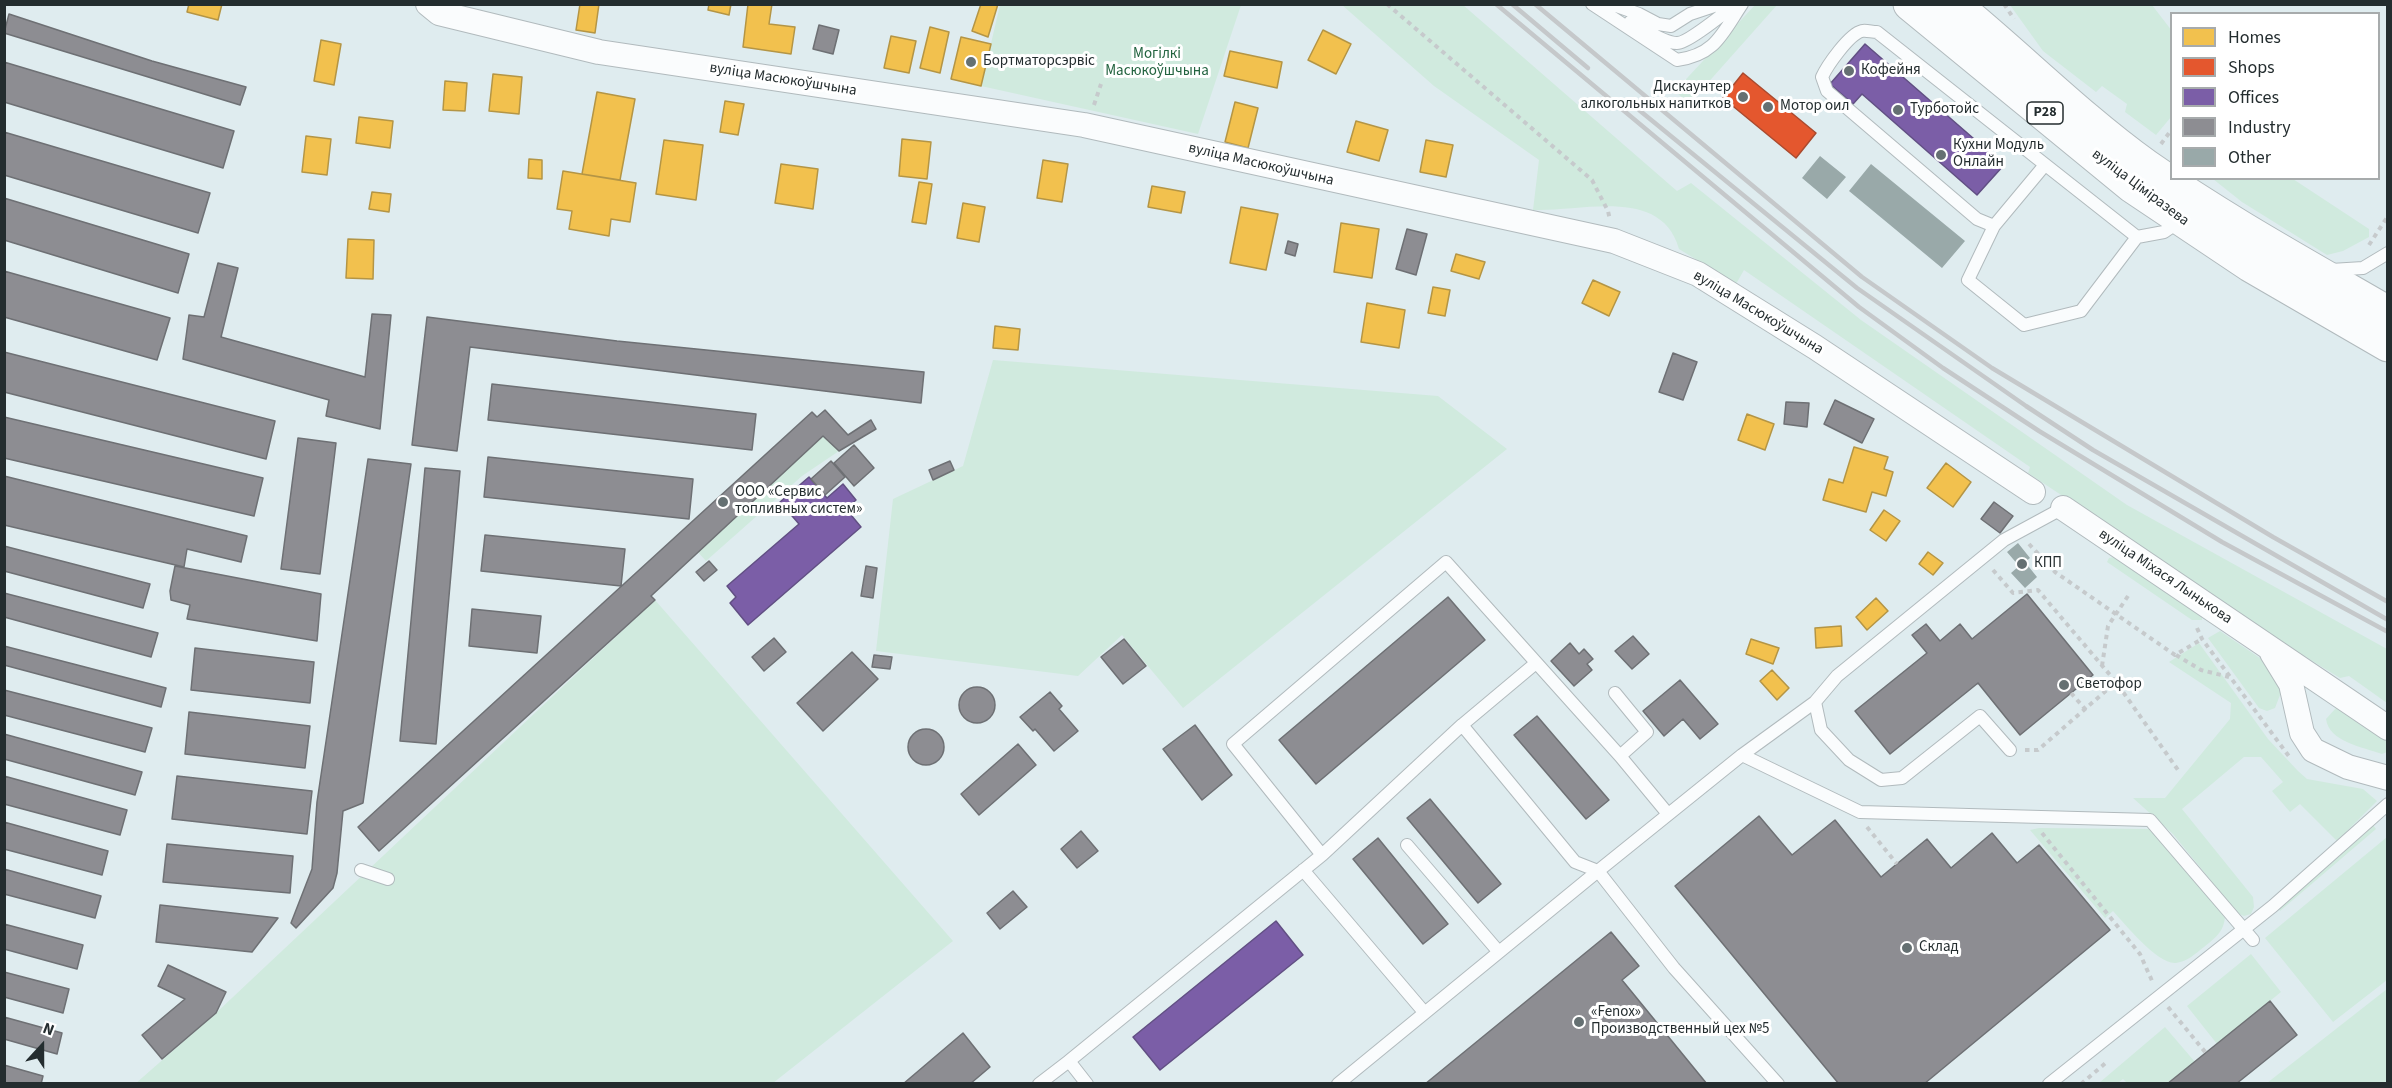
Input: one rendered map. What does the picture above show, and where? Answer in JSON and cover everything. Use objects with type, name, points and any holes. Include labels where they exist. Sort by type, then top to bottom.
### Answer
[{"type":"main road","name":"вуліца Ціміразева","points":[[1910,4],[2132,186],[2250,265],[2388,345]]},
{"type":"main road","name":"вуліца Ціміразева","points":[[1954,4],[2086,120],[2146,166],[2388,313]]},
{"type":"street","name":"вуліца Масюкоўшчына","points":[[428,4],[439,12],[599,52],[1084,125],[1614,241],[1698,274],[1815,347],[2033,492]]},
{"type":"street","name":"вуліца Міхася Лынькова","points":[[2063,508],[2268,646],[2300,679],[2388,728]]},
{"type":"street","points":[[2300,679],[2302,733],[2313,750],[2348,767],[2388,778]]},
{"type":"lane","points":[[1592,4],[1677,60],[1698,58],[1710,48],[1742,4]]},
{"type":"lane","points":[[1597,4],[1670,42],[1679,43],[1689,40],[1736,4]]},
{"type":"lane","points":[[1611,4],[1658,24],[1671,26],[1690,14],[1720,4]]},
{"type":"lane","points":[[1972,4],[1994,37]]},
{"type":"lane","points":[[1994,226],[1977,219],[1827,92],[1822,77],[1833,59],[1861,31],[1877,32],[2044,166],[2137,237]]},
{"type":"lane","points":[[2044,166],[1994,226],[1968,280],[2024,325],[2081,311],[2137,237],[2164,232],[2181,220]]},
{"type":"lane","points":[[2309,267],[2339,270],[2363,268],[2388,253]]},
{"type":"lane","points":[[1338,1083],[1668,814],[1742,755],[1815,702],[1837,676],[1982,558],[2019,533],[2063,508]]},
{"type":"lane","points":[[1322,855],[1233,744],[1446,562],[1620,756],[1668,814]]},
{"type":"lane","points":[[1039,1083],[1322,855],[1462,725],[1536,663]]},
{"type":"lane","points":[[1615,693],[1647,732],[1620,756]]},
{"type":"lane","points":[[1815,702],[1821,730],[1849,760],[1881,780],[1902,778],[1980,716],[2010,750]]},
{"type":"lane","points":[[1462,725],[1575,862],[1598,871],[1674,968],[1778,1083]]},
{"type":"lane","points":[[1742,755],[1860,812],[2150,820],[2253,940]]},
{"type":"lane","points":[[2049,1083],[2244,929],[2388,804]]},
{"type":"lane","points":[[1407,845],[1498,951]]},
{"type":"lane","points":[[361,870],[388,879]]},
{"type":"lane","points":[[1303,870],[1424,1012]]},
{"type":"lane","points":[[1069,1061],[1087,1083]]},
{"type":"path","points":[[1387,4],[1592,180],[1608,211],[1614,241]]},
{"type":"path","points":[[2161,144],[2170,132]]},
{"type":"path","points":[[2019,533],[2055,572],[2175,655],[2201,670],[2230,677]]},
{"type":"path","points":[[1982,558],[2013,593],[2038,590],[2116,682],[2178,770]]},
{"type":"path","points":[[2102,666],[2108,626],[2130,592]]},
{"type":"path","points":[[2197,628],[2202,639],[2271,736],[2295,762]]},
{"type":"path","points":[[2175,655],[2202,639]]},
{"type":"path","points":[[2010,750],[2038,750],[2116,682]]},
{"type":"path","points":[[2071,693],[2085,710]]},
{"type":"path","points":[[1874,822],[1862,822],[1897,864]]},
{"type":"path","points":[[2038,828],[2140,954],[2158,996],[2206,1053]]},
{"type":"green space","name":"Могілкі Масюкоўшчына","points":[[1000,5],[1241,5],[1198,134],[981,86]]},
{"type":"green space","points":[[1342,5],[1463,5],[1677,191],[1691,183],[1861,320],[2127,505],[2387,649],[2387,703],[2349,676],[2340,678],[2296,651],[2028,473],[2030,467],[1744,270],[1736,284],[1679,249],[1670,229],[1655,217],[1638,210],[1618,207],[1533,210],[1539,160],[1434,86]]},
{"type":"green space","points":[[1755,5],[1777,5],[1689,104],[1675,91]]},
{"type":"green space","points":[[2010,5],[2152,5],[2170,28],[2170,118],[2156,135],[2125,112],[2127,104],[2102,86],[2096,92],[2043,51]]},
{"type":"green space","points":[[2214,180],[2295,180],[2369,229],[2369,237],[2343,251],[2327,255],[2242,202]]},
{"type":"green space","points":[[993,360],[1438,396],[1507,449],[1183,708],[1122,635],[1078,676],[876,651],[893,499],[963,466]]},
{"type":"green space","points":[[823,436],[839,451],[802,476],[706,561],[697,551]]},
{"type":"green space","points":[[2114,557],[2202,616],[2202,620],[2192,620],[2107,562],[2109,558]]},
{"type":"green space","points":[[655,600],[953,941],[773,1083],[135,1084],[216,1013]]},
{"type":"green space","points":[[2220,631],[2276,669],[2285,682],[2275,708],[2267,711],[2259,708],[2208,638]]},
{"type":"green space","points":[[2199,643],[2268,739],[2307,779],[2363,789],[2377,801],[2337,841],[2300,804],[2290,812],[2272,791],[2283,782],[2261,757],[2244,757],[2182,809],[2253,897],[2254,907],[2251,914],[2244,916],[2237,913],[2173,834],[2133,798],[2165,798],[2230,719],[2231,703],[2169,662]]},
{"type":"green space","points":[[2336,708],[2344,709],[2387,739],[2387,752],[2382,754],[2348,743],[2333,733],[2326,719]]},
{"type":"green space","points":[[2373,825],[2376,829],[2280,911],[2279,909]]},
{"type":"green space","points":[[2039,828],[2155,829],[2225,909],[2223,927],[2209,943],[2184,961],[2176,963],[2160,958],[2142,943],[2113,911],[2105,918],[2030,830]]},
{"type":"green space","points":[[2387,837],[2387,980],[2333,1022],[2265,938]]},
{"type":"green space","points":[[2251,954],[2281,992],[2217,1044],[2187,1006]]},
{"type":"green space","points":[[2387,989],[2387,1083],[2267,1083]]},
{"type":"green space","points":[[2165,1027],[2195,1062],[2167,1083],[2127,1083],[2123,1079],[2118,1083],[2099,1083]]},
{"type":"building: Homes","points":[[189,4],[222,4],[218,20],[187,12]]},
{"type":"building: Homes","points":[[580,4],[599,4],[595,33],[576,30]]},
{"type":"building: Homes","points":[[709,4],[731,4],[729,15],[708,10]]},
{"type":"building: Homes","points":[[748,4],[772,4],[769,24],[795,27],[791,54],[743,47]]},
{"type":"building: Homes","points":[[981,4],[998,4],[988,37],[972,31]]},
{"type":"building: Homes","points":[[930,27],[949,32],[940,73],[920,68]]},
{"type":"building: Homes","points":[[1323,30],[1351,44],[1336,74],[1308,60]]},
{"type":"building: Homes","points":[[891,36],[916,41],[909,73],[884,68]]},
{"type":"building: Homes","name":"Бортматорсэрвіс","points":[[961,37],[991,44],[981,86],[951,79]]},
{"type":"building: Homes","points":[[321,40],[341,44],[334,85],[314,81]]},
{"type":"building: Homes","points":[[1230,51],[1282,62],[1277,88],[1224,76]]},
{"type":"building: Homes","points":[[493,74],[522,77],[519,114],[489,111]]},
{"type":"building: Homes","points":[[445,81],[467,83],[465,111],[443,110]]},
{"type":"building: Homes","points":[[597,92],[635,99],[620,180],[582,174]]},
{"type":"building: Homes","points":[[725,101],[744,104],[738,135],[720,132]]},
{"type":"building: Homes","points":[[1235,102],[1258,108],[1248,148],[1225,142]]},
{"type":"building: Homes","points":[[359,117],[393,121],[390,148],[356,143]]},
{"type":"building: Homes","points":[[1356,121],[1388,130],[1379,161],[1347,152]]},
{"type":"building: Homes","points":[[306,136],[331,139],[327,175],[302,172]]},
{"type":"building: Homes","points":[[902,139],[931,142],[927,179],[899,176]]},
{"type":"building: Homes","points":[[664,140],[703,145],[696,200],[656,194]]},
{"type":"building: Homes","points":[[1426,140],[1453,145],[1446,177],[1420,172]]},
{"type":"building: Homes","points":[[529,159],[542,160],[542,179],[528,178]]},
{"type":"building: Homes","points":[[1043,160],[1068,164],[1062,202],[1037,198]]},
{"type":"building: Homes","points":[[781,164],[818,169],[813,209],[775,203]]},
{"type":"building: Homes","points":[[563,171],[636,183],[630,222],[611,219],[609,236],[569,229],[572,211],[557,209]]},
{"type":"building: Homes","points":[[919,182],[932,184],[926,224],[912,222]]},
{"type":"building: Homes","points":[[1152,186],[1185,192],[1181,213],[1148,207]]},
{"type":"building: Homes","points":[[372,192],[391,194],[389,212],[369,209]]},
{"type":"building: Homes","points":[[963,203],[985,207],[979,242],[957,238]]},
{"type":"building: Homes","points":[[1241,207],[1278,214],[1266,270],[1230,263]]},
{"type":"building: Homes","points":[[1341,223],[1379,229],[1372,278],[1334,272]]},
{"type":"building: Homes","points":[[348,239],[374,240],[373,279],[346,278]]},
{"type":"building: Homes","points":[[1456,254],[1485,262],[1479,279],[1451,271]]},
{"type":"building: Homes","points":[[1593,280],[1620,292],[1609,316],[1582,303]]},
{"type":"building: Homes","points":[[1433,287],[1450,290],[1445,316],[1428,313]]},
{"type":"building: Homes","points":[[1367,303],[1405,310],[1399,348],[1361,342]]},
{"type":"building: Homes","points":[[995,326],[1020,329],[1018,350],[993,348]]},
{"type":"building: Homes","points":[[1747,414],[1774,424],[1765,450],[1738,440]]},
{"type":"building: Homes","points":[[1854,447],[1888,457],[1884,469],[1893,472],[1886,496],[1872,492],[1866,512],[1823,500],[1829,479],[1843,483]]},
{"type":"building: Homes","points":[[1946,463],[1971,482],[1953,507],[1927,488]]},
{"type":"building: Homes","points":[[1884,510],[1900,521],[1886,541],[1870,530]]},
{"type":"building: Homes","points":[[1928,552],[1943,563],[1933,575],[1919,564]]},
{"type":"building: Homes","points":[[1876,598],[1888,611],[1867,630],[1856,617]]},
{"type":"building: Homes","points":[[1841,626],[1842,646],[1816,648],[1815,628]]},
{"type":"building: Homes","points":[[1751,639],[1779,648],[1773,664],[1746,654]]},
{"type":"building: Homes","points":[[1772,670],[1789,688],[1777,700],[1760,681]]},
{"type":"building: Shops","points":[[1743,73],[1816,133],[1796,158],[1723,98]]},
{"type":"building: Offices","points":[[1865,44],[2004,165],[1977,195],[1862,94],[1853,104],[1830,84]]},
{"type":"building: Offices","points":[[809,477],[827,498],[843,484],[856,500],[846,509],[861,527],[748,625],[730,603],[736,597],[727,586],[799,524],[780,502]]},
{"type":"building: Offices","points":[[1276,921],[1303,955],[1160,1070],[1133,1037]]},
{"type":"building: Industry","points":[[9,14],[152,61],[246,87],[240,105],[4,33]]},
{"type":"building: Industry","points":[[819,25],[839,30],[833,54],[813,49]]},
{"type":"building: Industry","points":[[4,62],[234,131],[223,168],[4,102]]},
{"type":"building: Industry","points":[[4,132],[210,193],[198,233],[4,175]]},
{"type":"building: Industry","points":[[4,198],[189,254],[178,293],[4,240]]},
{"type":"building: Industry","points":[[1407,229],[1427,234],[1416,275],[1396,269]]},
{"type":"building: Industry","points":[[1288,241],[1298,244],[1295,256],[1285,253]]},
{"type":"building: Industry","points":[[218,263],[238,268],[221,337],[365,377],[372,314],[391,315],[380,429],[326,416],[329,400],[183,359],[189,315],[204,317]]},
{"type":"building: Industry","points":[[4,271],[170,318],[157,360],[4,317]]},
{"type":"building: Industry","points":[[427,317],[617,341],[924,372],[921,403],[470,347],[457,451],[412,445]]},
{"type":"building: Industry","points":[[4,352],[275,421],[266,459],[4,392]]},
{"type":"building: Industry","points":[[1673,353],[1697,362],[1683,400],[1659,392]]},
{"type":"building: Industry","points":[[492,384],[756,414],[752,450],[488,420]]},
{"type":"building: Industry","points":[[1835,400],[1874,419],[1862,443],[1824,424]]},
{"type":"building: Industry","points":[[1786,402],[1809,403],[1807,427],[1784,424]]},
{"type":"building: Industry","points":[[825,410],[848,435],[871,420],[876,429],[839,451],[823,436],[651,596],[655,600],[379,851],[358,827],[812,412],[817,417]]},
{"type":"building: Industry","points":[[4,417],[263,478],[254,516],[4,458]]},
{"type":"building: Industry","points":[[298,438],[336,443],[320,574],[281,569]]},
{"type":"building: Industry","points":[[854,445],[874,468],[854,486],[834,463]]},
{"type":"building: Industry","points":[[488,457],[693,479],[689,519],[484,497]]},
{"type":"building: Industry","points":[[368,459],[411,464],[363,803],[343,811],[337,873],[333,888],[296,928],[291,923],[312,869],[317,802]]},
{"type":"building: Industry","points":[[831,461],[845,477],[825,495],[811,479]]},
{"type":"building: Industry","points":[[950,461],[954,470],[933,480],[929,470]]},
{"type":"building: Industry","points":[[425,468],[460,471],[436,744],[400,741]]},
{"type":"building: Industry","points":[[4,476],[247,536],[241,562],[187,549],[184,567],[4,525]]},
{"type":"building: Industry","points":[[1994,502],[2013,516],[2000,533],[1981,519]]},
{"type":"building: Industry","points":[[485,535],[625,549],[621,586],[481,571]]},
{"type":"building: Industry","points":[[4,546],[150,584],[143,608],[4,571]]},
{"type":"building: Industry","points":[[709,561],[717,570],[704,581],[696,572]]},
{"type":"building: Industry","points":[[175,566],[321,594],[317,641],[187,619],[190,605],[171,600],[170,591]]},
{"type":"building: Industry","points":[[866,566],[877,568],[873,598],[861,596]]},
{"type":"building: Industry","points":[[4,593],[158,633],[151,657],[4,617]]},
{"type":"building: Industry","points":[[2027,594],[2093,675],[2020,735],[1978,683],[1890,754],[1855,711],[1927,653],[1912,635],[1926,624],[1940,641],[1960,624],[1972,639]]},
{"type":"building: Industry","points":[[1448,597],[1485,640],[1316,784],[1279,740]]},
{"type":"building: Industry","points":[[472,609],[541,616],[537,653],[469,646]]},
{"type":"building: Industry","points":[[1633,636],[1649,654],[1632,669],[1615,651]]},
{"type":"building: Industry","points":[[774,638],[786,652],[764,671],[752,657]]},
{"type":"building: Industry","points":[[1124,639],[1146,666],[1123,684],[1101,657]]},
{"type":"building: Industry","points":[[1570,643],[1579,654],[1584,649],[1593,659],[1587,664],[1592,670],[1574,686],[1551,661]]},
{"type":"building: Industry","points":[[4,646],[166,688],[161,707],[4,665]]},
{"type":"building: Industry","points":[[195,648],[314,662],[310,703],[191,690]]},
{"type":"building: Industry","points":[[852,652],[878,679],[823,731],[797,703]]},
{"type":"building: Industry","points":[[874,655],[892,657],[890,669],[872,667]]},
{"type":"building: Industry","points":[[1680,680],[1718,724],[1700,739],[1683,719],[1664,736],[1643,711]]},
{"type":"building: Industry","points":[[977,687],[989,693],[995,705],[989,717],[977,723],[965,717],[959,705],[965,693]]},
{"type":"building: Industry","points":[[4,690],[152,728],[145,752],[4,715]]},
{"type":"building: Industry","points":[[1050,692],[1062,706],[1059,709],[1078,731],[1054,751],[1035,729],[1033,731],[1020,717]]},
{"type":"building: Industry","points":[[189,712],[310,726],[305,768],[185,754]]},
{"type":"building: Industry","points":[[1537,716],[1609,800],[1586,819],[1514,735]]},
{"type":"building: Industry","points":[[1195,725],[1232,775],[1202,800],[1163,749]]},
{"type":"building: Industry","points":[[926,729],[939,734],[944,747],[939,760],[926,765],[913,760],[908,747],[913,734]]},
{"type":"building: Industry","points":[[4,734],[142,772],[135,795],[4,759]]},
{"type":"building: Industry","points":[[1018,744],[1036,765],[979,815],[961,794]]},
{"type":"building: Industry","points":[[4,776],[127,810],[120,835],[4,804]]},
{"type":"building: Industry","points":[[177,776],[312,791],[307,834],[172,819]]},
{"type":"building: Industry","points":[[1430,799],[1501,884],[1478,903],[1407,818]]},
{"type":"building: Industry","name":"Склад","points":[[1759,816],[1792,855],[1835,820],[1881,877],[1927,839],[1951,868],[1992,833],[2017,863],[2039,845],[2110,930],[1924,1084],[1839,1084],[1675,886]]},
{"type":"building: Industry","points":[[4,822],[108,851],[102,875],[4,849]]},
{"type":"building: Industry","points":[[1081,831],[1098,851],[1077,868],[1061,849]]},
{"type":"building: Industry","points":[[1378,838],[1448,924],[1423,944],[1353,859]]},
{"type":"building: Industry","points":[[167,844],[293,856],[290,893],[163,882]]},
{"type":"building: Industry","points":[[4,869],[101,896],[95,918],[4,894]]},
{"type":"building: Industry","points":[[1013,891],[1027,907],[1000,929],[987,913]]},
{"type":"building: Industry","points":[[160,905],[278,918],[252,952],[156,942]]},
{"type":"building: Industry","points":[[4,924],[83,945],[77,969],[4,949]]},
{"type":"building: Industry","name":"«Fenox» Производственный цех №5","points":[[1611,932],[1639,966],[1622,980],[1707,1084],[1425,1084]]},
{"type":"building: Industry","points":[[168,965],[226,992],[216,1013],[162,1059],[142,1035],[185,999],[158,986]]},
{"type":"building: Industry","points":[[4,972],[69,989],[63,1013],[4,997]]},
{"type":"building: Industry","points":[[2270,1001],[2297,1035],[2236,1084],[2167,1084]]},
{"type":"building: Industry","points":[[4,1017],[62,1033],[57,1054],[4,1039]]},
{"type":"building: Industry","points":[[963,1033],[990,1067],[970,1084],[903,1084]]},
{"type":"building: Industry","points":[[4,1065],[43,1076],[41,1084],[4,1084]]},
{"type":"building: Other","points":[[1820,156],[1846,177],[1827,199],[1802,178]]},
{"type":"building: Other","points":[[1871,164],[1965,241],[1942,268],[1849,191]]},
{"type":"building: Other","name":"КПП","points":[[2018,543],[2030,558],[2025,562],[2037,577],[2025,588],[2011,573],[2019,566],[2007,552]]},
{"type":"railway","points":[[1496,4],[1859,307],[1943,368],[2039,431],[2222,542],[2388,632]]},
{"type":"railway","points":[[1512,4],[1588,68]]},
{"type":"railway","points":[[1535,4],[1862,277],[1992,368],[2273,537],[2388,602]]},
{"type":"railway","points":[[1639,110],[1857,288],[2026,406],[2093,450],[2388,620]]},
{"type":"place","name":"Бортматорсэрвіс","points":[[971,62]]},
{"type":"place","name":"Кофейня","points":[[1849,71]]},
{"type":"place","name":"Дискаунтер алкогольных напитков","points":[[1743,97]]},
{"type":"place","name":"Мотор оил","points":[[1768,107]]},
{"type":"place","name":"Турботойс","points":[[1898,110]]},
{"type":"place","name":"Кухни Модуль Онлайн","points":[[1941,155]]},
{"type":"place","name":"ООО «Сервис топливных систем»","points":[[723,502]]},
{"type":"place","name":"КПП","points":[[2022,564]]},
{"type":"place","name":"Светофор","points":[[2064,685]]},
{"type":"place","name":"Склад","points":[[1907,948]]},
{"type":"place","name":"«Fenox» Производственный цех №5","points":[[1579,1022]]}]
